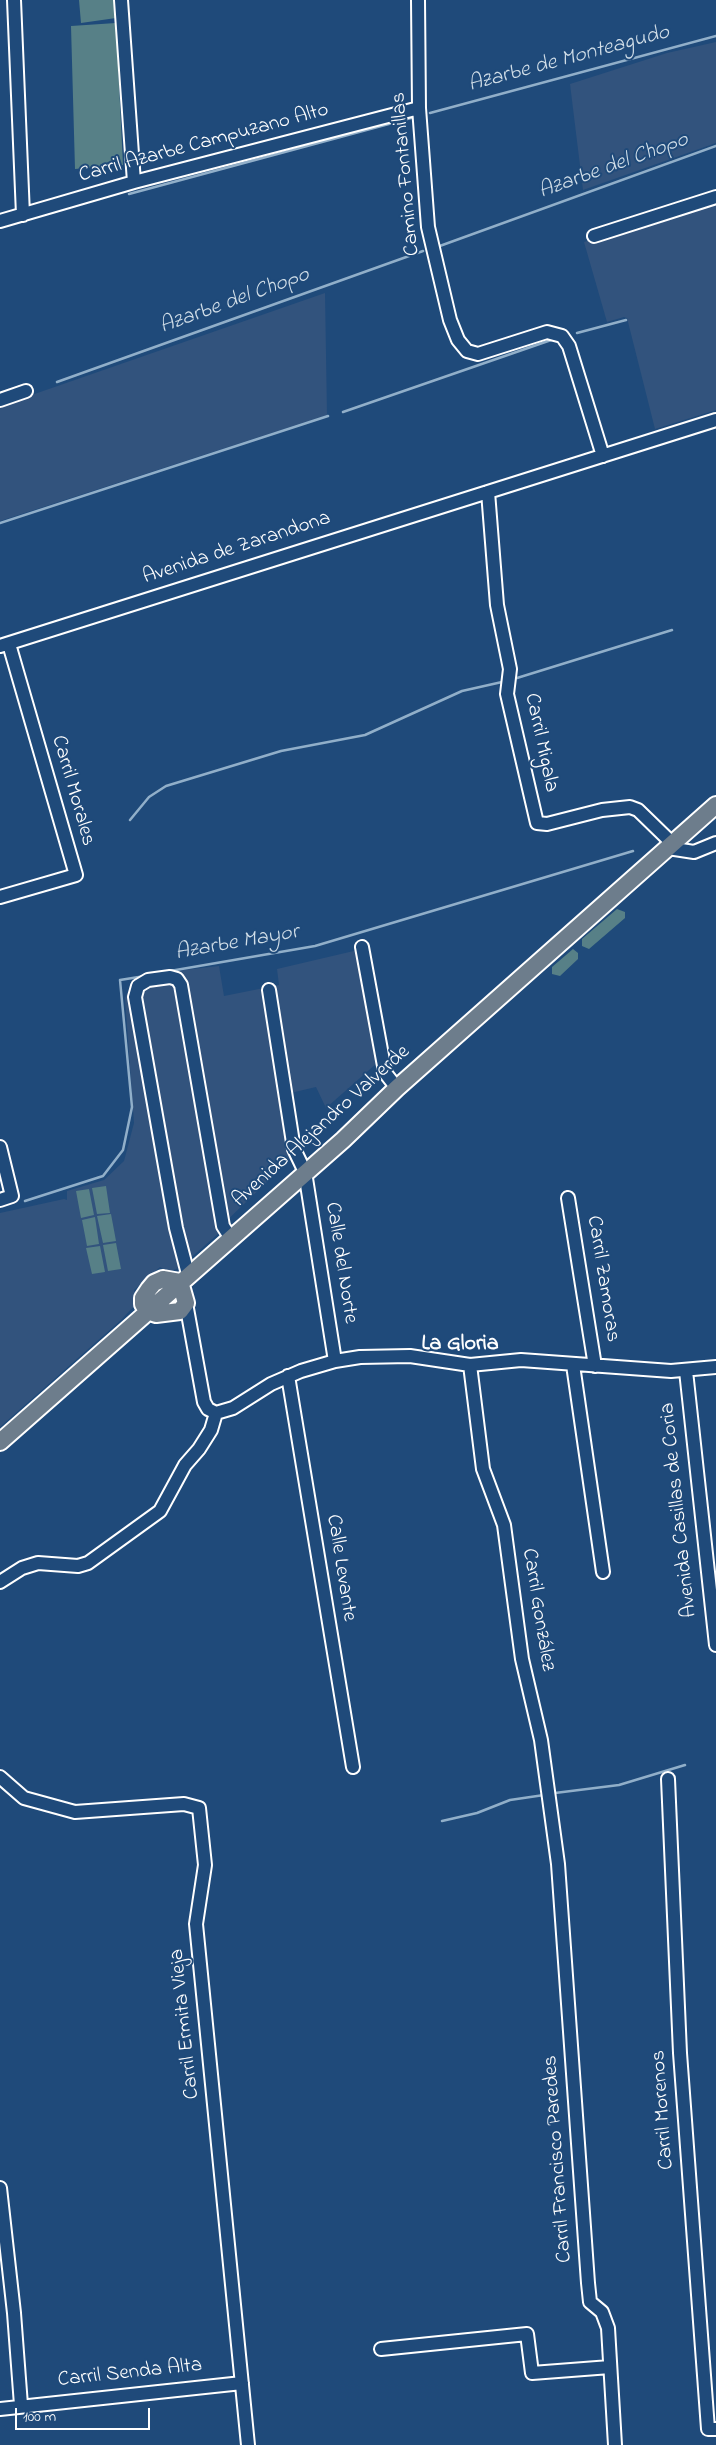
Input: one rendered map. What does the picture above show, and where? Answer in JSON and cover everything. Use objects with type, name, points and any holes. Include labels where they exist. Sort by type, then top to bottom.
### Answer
[{"type":"main road","name":"Avenida Alejandro Valverde","points":[[0,1442],[230,1237],[343,1140],[397,1088],[716,805]]},
{"type":"main road","points":[[147,1311],[156,1314],[180,1311],[186,1303],[184,1278]]},
{"type":"street","points":[[14,0],[23,214]]},
{"type":"street","points":[[121,0],[134,182]]},
{"type":"street","name":"Camino Fontanillas","points":[[418,0],[419,108],[428,228],[447,311],[458,340],[467,351],[478,354],[547,332],[562,336],[569,346],[604,456]]},
{"type":"street","name":"Carril Azarbe Campuzano Alto","points":[[0,221],[134,182],[419,108]]},
{"type":"street","points":[[594,236],[716,197]]},
{"type":"street","points":[[0,400],[26,391]]},
{"type":"street","name":"Avenida de Zarandona","points":[[4,645],[716,420]]},
{"type":"street","name":"Carril Migala","points":[[488,492],[497,605],[510,669],[508,694],[537,823],[547,824],[602,810],[630,808],[638,810],[670,846]]},
{"type":"street","name":"Carril Morales","points":[[0,897],[76,875],[4,645]]},
{"type":"street","points":[[670,846],[694,852],[716,844]]},
{"type":"street","points":[[362,947],[384,1066],[386,1074],[397,1088]]},
{"type":"street","points":[[184,1278],[135,997],[138,986],[148,980],[170,977],[177,979],[182,985],[223,1226],[230,1237]]},
{"type":"street","name":"Calle del Norte","points":[[269,990],[294,1149],[305,1172],[335,1361]]},
{"type":"street","points":[[0,1147],[12,1196],[0,1200]]},
{"type":"street","name":"Carril Zamoras","points":[[568,1198],[595,1366]]},
{"type":"street","points":[[186,1303],[204,1402],[208,1409],[216,1413],[233,1408],[288,1376],[335,1361],[388,1355],[470,1365],[521,1360],[573,1365],[686,1371],[716,1367]]},
{"type":"street","points":[[171,1313],[181,1316],[189,1322]]},
{"type":"street","name":"Carril González","points":[[470,1365],[483,1469],[504,1525],[522,1658],[541,1740],[558,1864]]},
{"type":"street","points":[[573,1365],[603,1572]]},
{"type":"street","name":"Avenida Casillas de Coria","points":[[686,1371],[716,1644]]},
{"type":"street","name":"Calle Levante","points":[[288,1376],[353,1767]]},
{"type":"street","points":[[0,1582],[22,1568],[38,1562],[78,1566],[88,1564],[160,1511],[185,1465],[200,1449],[211,1430],[216,1413]]},
{"type":"street","name":"Carril Ermita Vieja","points":[[0,1777],[24,1798],[75,1812],[184,1804],[199,1808],[205,1865],[196,1924],[248,2445]]},
{"type":"street","name":"Carril Morenos","points":[[668,1779],[680,2053],[708,2428],[716,2429]]},
{"type":"street","name":"Carril Francisco Paredes","points":[[558,1864],[589,2292],[590,2302],[602,2312],[608,2328],[615,2445]]},
{"type":"street","points":[[0,2188],[21,2405]]},
{"type":"street","points":[[381,2349],[527,2334],[532,2372],[610,2366]]},
{"type":"street","name":"Carril Senda Alta","points":[[0,2408],[242,2383]]},
{"type":"shaded area","points":[[716,42],[716,143],[583,190],[570,84],[667,53]]},
{"type":"shaded area","points":[[716,200],[716,410],[655,429],[627,318],[624,317],[607,322],[584,242]]},
{"type":"shaded area","points":[[325,293],[327,415],[0,521],[0,406]]},
{"type":"shaded area","points":[[358,950],[377,1063],[326,1108],[316,1087],[282,1095],[292,1158],[219,1228],[218,1234],[179,1268],[168,1272],[160,1267],[134,1290],[136,1304],[121,1320],[0,1427],[0,1213],[64,1199],[67,1200],[67,1191],[104,1180],[124,1161],[134,1123],[125,998],[133,982],[184,970],[219,966],[224,996],[279,985],[277,969]]},
{"type":"green space","points":[[79,0],[121,0],[123,17],[81,23]]},
{"type":"green space","points":[[116,23],[123,165],[75,169],[71,26]]},
{"type":"green space","points":[[617,909],[625,912],[625,918],[589,949],[582,946],[582,939]]},
{"type":"green space","points":[[573,949],[578,953],[578,959],[560,976],[552,974],[552,967]]},
{"type":"green space","points":[[106,1186],[110,1213],[97,1214],[92,1188]]},
{"type":"green space","points":[[89,1189],[94,1215],[81,1218],[76,1191]]},
{"type":"green space","points":[[111,1214],[116,1241],[103,1243],[97,1216]]},
{"type":"green space","points":[[95,1217],[99,1244],[87,1246],[82,1220]]},
{"type":"green space","points":[[116,1243],[121,1269],[108,1271],[103,1245]]},
{"type":"green space","points":[[100,1246],[105,1272],[92,1274],[86,1248]]},
{"type":"waterway","name":"Azarbe de Monteagudo","points":[[430,113],[716,36]]},
{"type":"waterway","name":"Azarbe de Monteagudo","points":[[129,194],[411,118]]},
{"type":"waterway","name":"Azarbe del Chopo","points":[[437,247],[716,146]]},
{"type":"waterway","name":"Azarbe del Chopo","points":[[57,382],[423,251]]},
{"type":"waterway","points":[[577,333],[626,320]]},
{"type":"waterway","points":[[343,412],[554,339]]},
{"type":"waterway","points":[[0,523],[328,416]]},
{"type":"waterway","points":[[517,678],[672,630]]},
{"type":"waterway","points":[[130,820],[149,797],[166,786],[281,751],[365,735],[462,691],[502,682]]},
{"type":"waterway","name":"Azarbe Mayor","points":[[170,971],[315,946],[633,851]]},
{"type":"waterway","name":"Azarbe Mayor","points":[[25,1201],[103,1176],[123,1150],[132,1107],[120,980],[145,976]]},
{"type":"waterway","points":[[555,1793],[619,1785],[685,1765]]},
{"type":"waterway","points":[[442,1821],[477,1813],[510,1800],[544,1795]]},
{"type":"district","name":"La Gloria","points":[[460,1345]]}]
